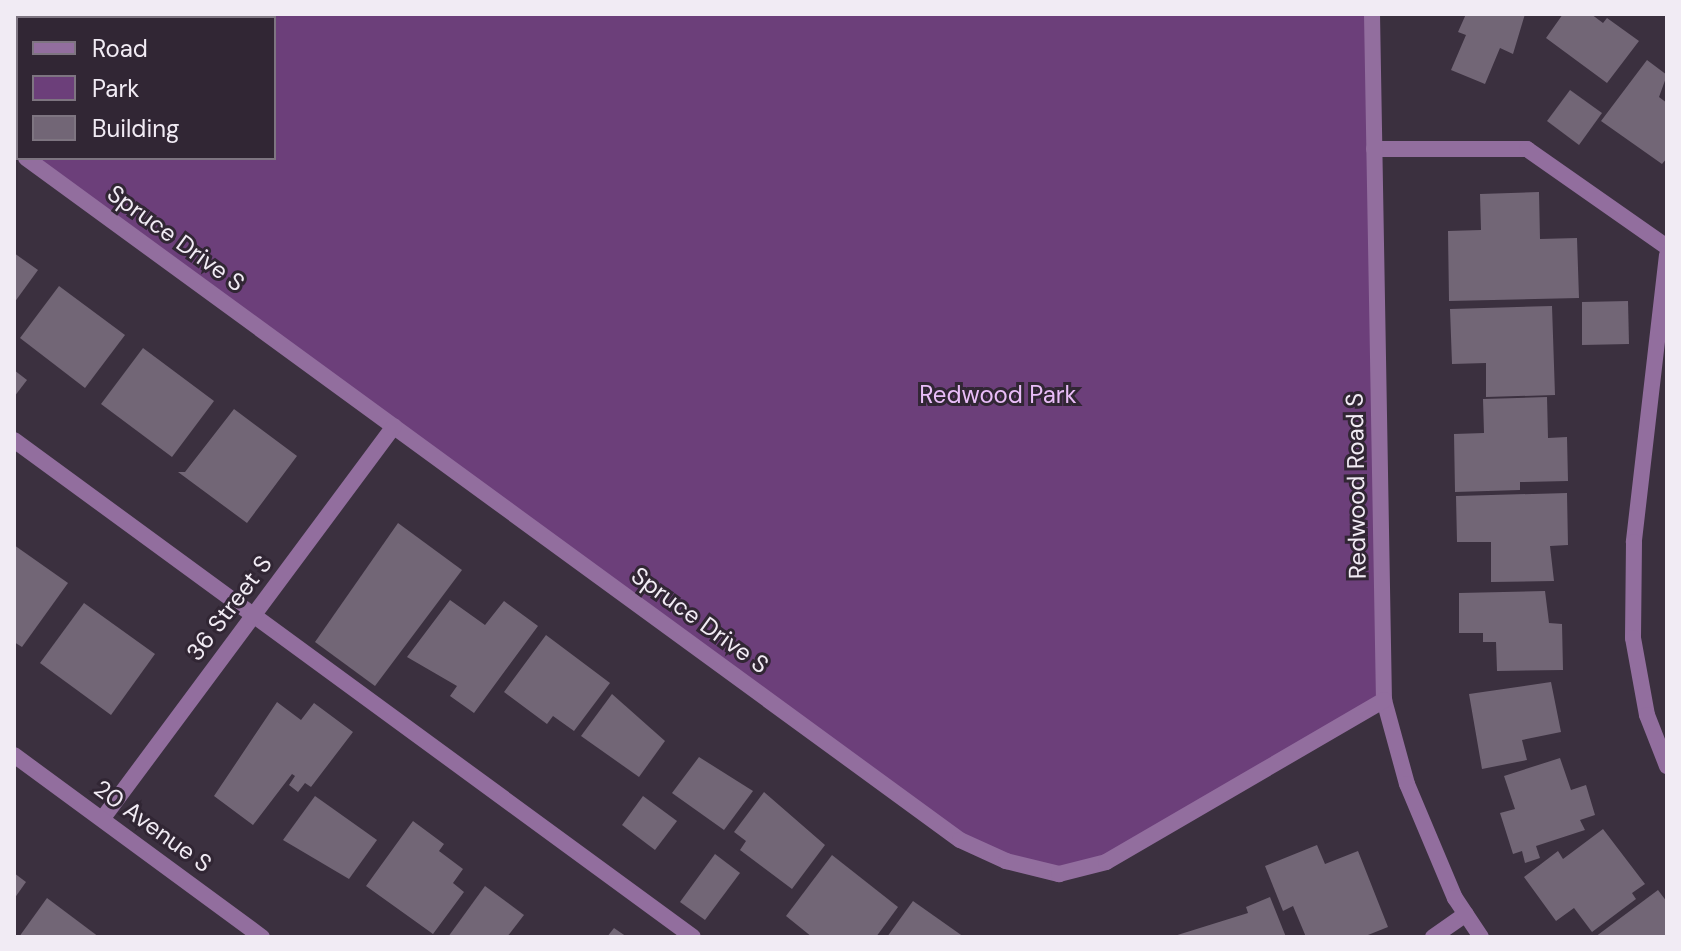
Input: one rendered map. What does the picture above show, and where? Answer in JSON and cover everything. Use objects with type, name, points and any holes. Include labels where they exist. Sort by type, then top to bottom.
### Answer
[{"type":"street","name":"Redwood Road S","points":[[1372,14],[1384,700],[1407,784],[1466,914],[1481,937]]},
{"type":"street","points":[[1374,149],[1527,149],[1667,247]]},
{"type":"street","name":"Spruce Drive S","points":[[29,160],[960,840],[1006,861],[1059,874],[1106,862],[1384,700]]},
{"type":"street","points":[[1667,255],[1634,542],[1633,606],[1647,715],[1667,766]]},
{"type":"street","name":"36 Street S","points":[[103,818],[394,426]]},
{"type":"street","points":[[14,440],[693,937]]},
{"type":"street","name":"20 Avenue S","points":[[14,755],[262,937]]},
{"type":"street","points":[[1433,937],[1466,914]]},
{"type":"green space","name":"Redwood Park","points":[[14,14],[1372,14],[1384,700],[1145,843],[1059,874],[960,840],[29,160],[276,160],[276,16],[16,16],[16,83]]},
{"type":"building","points":[[1466,14],[1525,14],[1513,54],[1500,48],[1485,84],[1451,70],[1466,35],[1458,32]]},
{"type":"building","points":[[1563,14],[1591,14],[1603,23],[1607,18],[1639,41],[1607,83],[1546,38]]},
{"type":"building","points":[[1647,60],[1667,75],[1659,97],[1667,103],[1667,158],[1662,164],[1601,121]]},
{"type":"building","points":[[1570,90],[1602,113],[1579,145],[1547,121]]},
{"type":"building","points":[[1539,192],[1540,239],[1577,238],[1579,298],[1449,301],[1448,231],[1481,230],[1480,194]]},
{"type":"building","points":[[14,253],[38,270],[14,303]]},
{"type":"building","points":[[59,286],[125,335],[85,388],[20,338]]},
{"type":"building","points":[[1628,301],[1629,344],[1582,345],[1582,302]]},
{"type":"building","points":[[1552,306],[1555,395],[1486,397],[1486,363],[1452,364],[1450,309]]},
{"type":"building","points":[[143,348],[214,401],[172,457],[101,404]]},
{"type":"building","points":[[14,370],[27,380],[14,397]]},
{"type":"building","points":[[1547,397],[1548,438],[1567,437],[1568,481],[1520,482],[1520,490],[1455,492],[1454,434],[1484,433],[1483,399]]},
{"type":"building","points":[[234,409],[297,456],[247,523],[178,472],[185,472]]},
{"type":"building","points":[[1567,493],[1568,545],[1550,546],[1554,581],[1491,582],[1491,542],[1457,542],[1456,496]]},
{"type":"building","points":[[398,523],[462,570],[375,686],[315,642]]},
{"type":"building","points":[[14,545],[68,583],[22,647],[14,642]]},
{"type":"building","points":[[1545,591],[1549,623],[1562,624],[1563,670],[1497,671],[1496,642],[1483,642],[1483,633],[1459,633],[1459,593]]},
{"type":"building","points":[[450,600],[485,625],[504,601],[538,626],[474,713],[450,696],[457,686],[407,657]]},
{"type":"building","points":[[84,603],[155,654],[111,715],[40,663]]},
{"type":"building","points":[[546,635],[610,683],[574,731],[553,716],[547,724],[504,692]]},
{"type":"building","points":[[1551,682],[1561,732],[1522,740],[1527,760],[1482,769],[1469,694]]},
{"type":"building","points":[[612,694],[665,741],[639,777],[581,736]]},
{"type":"building","points":[[277,702],[301,720],[314,703],[353,732],[311,787],[305,783],[298,792],[289,785],[295,776],[292,774],[253,825],[214,796]]},
{"type":"building","points":[[699,757],[753,791],[724,830],[672,793]]},
{"type":"building","points":[[1560,758],[1571,790],[1586,785],[1595,815],[1580,820],[1585,830],[1536,846],[1540,858],[1525,863],[1522,851],[1513,854],[1500,813],[1515,809],[1504,776]]},
{"type":"building","points":[[764,792],[825,845],[792,889],[740,850],[746,841],[734,832]]},
{"type":"building","points":[[315,796],[377,840],[349,879],[283,840]]},
{"type":"building","points":[[643,796],[677,821],[655,850],[622,825]]},
{"type":"building","points":[[413,821],[444,844],[439,851],[463,869],[453,883],[464,892],[433,934],[366,886]]},
{"type":"building","points":[[1603,829],[1645,884],[1632,893],[1636,899],[1592,932],[1574,908],[1556,921],[1524,877],[1558,851],[1563,859]]},
{"type":"building","points":[[1317,845],[1325,864],[1358,851],[1388,927],[1363,937],[1306,937],[1293,906],[1283,911],[1265,866]]},
{"type":"building","points":[[715,854],[740,873],[705,920],[680,902]]},
{"type":"building","points":[[832,855],[898,907],[876,937],[812,937],[786,916]]},
{"type":"building","points":[[14,873],[26,882],[14,899]]},
{"type":"building","points":[[485,886],[524,915],[507,937],[448,937]]},
{"type":"building","points":[[1658,890],[1667,902],[1667,937],[1595,937]]},
{"type":"building","points":[[1270,897],[1286,937],[1171,937],[1248,913],[1246,907]]},
{"type":"building","points":[[47,898],[99,937],[19,937]]},
{"type":"building","points":[[913,901],[964,937],[887,937]]},
{"type":"building","points":[[614,928],[627,937],[607,937]]}]
